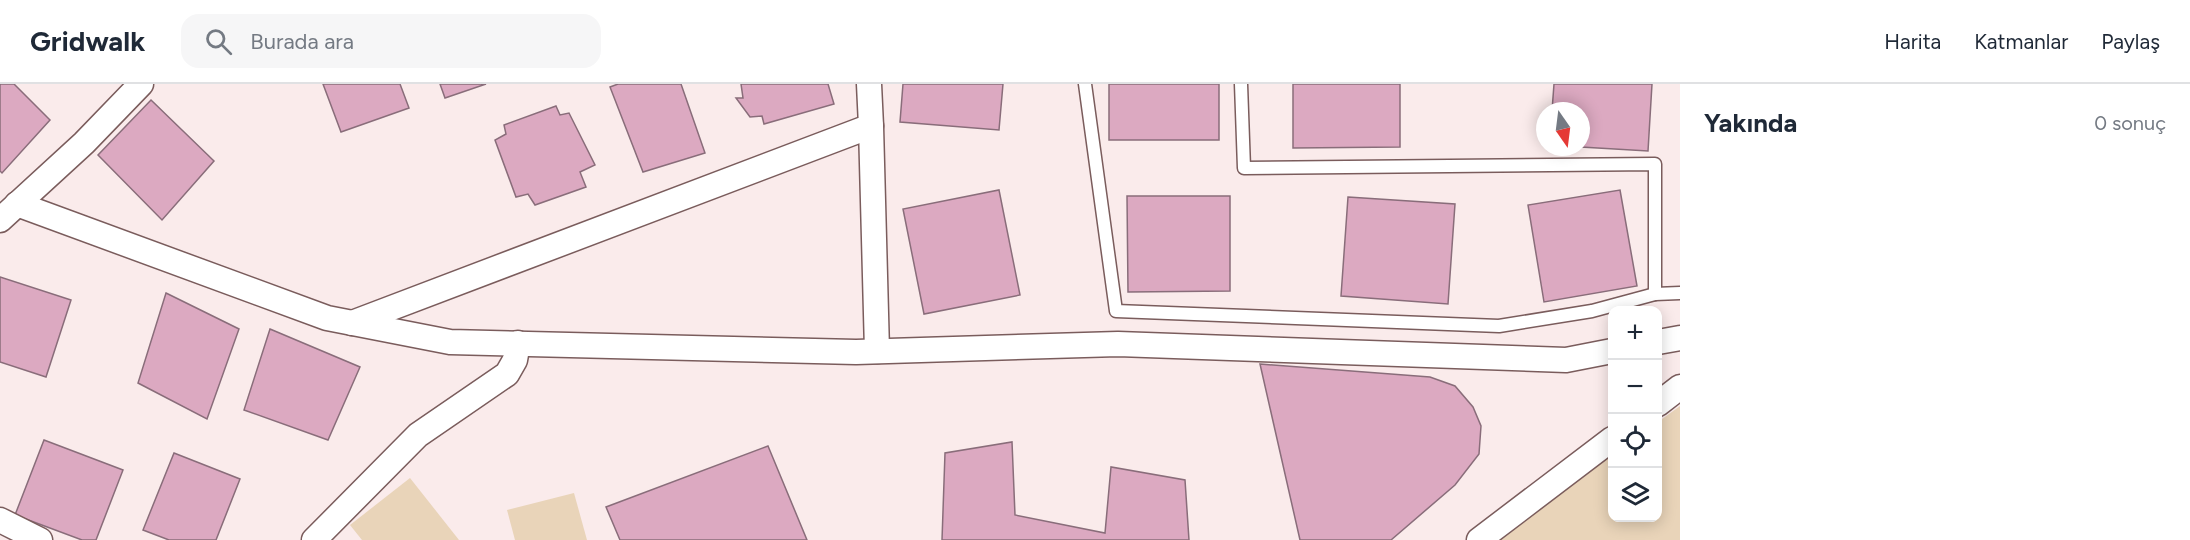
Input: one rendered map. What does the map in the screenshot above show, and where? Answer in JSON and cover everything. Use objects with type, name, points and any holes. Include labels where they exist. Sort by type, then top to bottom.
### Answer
[{"type":"street","points":[[141,84],[84,144],[9,212],[327,318],[450,342],[877,351],[1118,344],[1566,360],[1608,352]]},
{"type":"street","points":[[869,84],[877,351]]},
{"type":"street","points":[[352,323],[871,126]]},
{"type":"street","points":[[1662,341],[1680,338]]},
{"type":"street","points":[[314,540],[418,435],[507,374],[515,360],[518,343]]},
{"type":"street","points":[[1662,401],[1680,387]]},
{"type":"street","points":[[1479,540],[1608,442]]},
{"type":"street","points":[[0,520],[40,540]]},
{"type":"lane","points":[[1086,84],[1116,311],[1499,326],[1592,311],[1655,294],[1680,293]]},
{"type":"lane","points":[[1241,84],[1244,168],[1655,164],[1655,294]]},
{"type":"shaded area","points":[[1680,406],[1680,540],[1499,540],[1608,457],[1608,522],[1662,522],[1662,419]]},
{"type":"shaded area","points":[[410,478],[459,540],[362,540],[350,525]]},
{"type":"shaded area","points":[[574,493],[587,540],[515,540],[507,510]]},
{"type":"building","points":[[0,84],[14,84],[50,120],[2,173],[0,171]]},
{"type":"building","points":[[323,84],[400,84],[409,108],[341,132]]},
{"type":"building","points":[[440,84],[486,84],[445,98]]},
{"type":"building","points":[[618,84],[681,84],[705,153],[643,172],[610,87]]},
{"type":"building","points":[[741,84],[828,84],[834,104],[764,124],[762,116],[750,117],[736,98],[743,98]]},
{"type":"building","points":[[903,84],[1003,84],[999,130],[900,122]]},
{"type":"building","points":[[1109,84],[1219,84],[1219,140],[1109,140]]},
{"type":"building","points":[[1293,84],[1400,84],[1400,147],[1293,148]]},
{"type":"building","points":[[1554,84],[1652,84],[1648,151],[1590,148],[1590,102],[1553,102]]},
{"type":"building","points":[[151,100],[214,161],[162,220],[98,155]]},
{"type":"building","points":[[556,106],[560,115],[569,113],[595,165],[580,172],[586,187],[535,205],[528,194],[516,197],[495,140],[506,134],[504,125]]},
{"type":"building","points":[[999,190],[1020,295],[924,314],[903,209]]},
{"type":"building","points":[[1620,190],[1637,286],[1544,302],[1528,205]]},
{"type":"building","points":[[1127,196],[1230,196],[1230,291],[1128,292]]},
{"type":"building","points":[[1348,197],[1455,204],[1448,304],[1341,296]]},
{"type":"building","points":[[0,277],[71,300],[46,377],[0,362]]},
{"type":"building","points":[[166,293],[239,329],[207,419],[138,383]]},
{"type":"building","points":[[270,329],[360,367],[328,440],[244,410]]},
{"type":"building","points":[[1260,364],[1430,377],[1455,386],[1473,407],[1481,426],[1479,454],[1455,485],[1391,540],[1300,540]]},
{"type":"building","points":[[44,440],[123,470],[96,540],[82,540],[15,515]]},
{"type":"building","points":[[1012,442],[1015,515],[1105,533],[1111,467],[1185,480],[1189,540],[942,540],[945,453]]},
{"type":"building","points":[[768,446],[807,540],[620,540],[606,507]]},
{"type":"building","points":[[174,453],[240,479],[216,540],[169,540],[143,530]]}]
